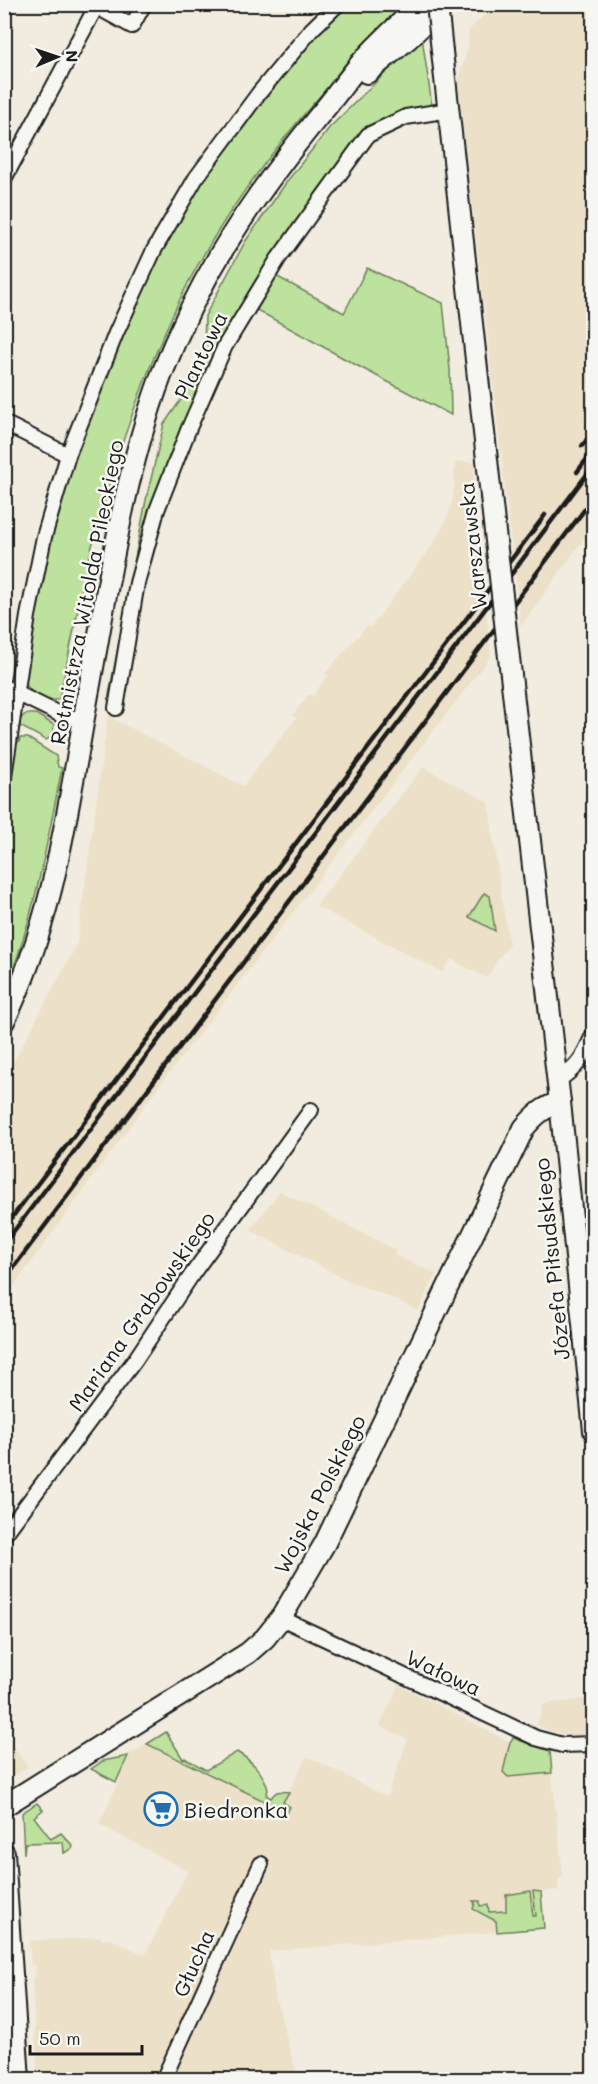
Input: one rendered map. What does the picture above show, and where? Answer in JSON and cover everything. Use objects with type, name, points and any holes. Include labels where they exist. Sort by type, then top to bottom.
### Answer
[{"type":"main road","name":"Rotmistrza Witolda Pileckiego","points":[[4,1021],[40,932],[51,888],[127,492],[141,439],[165,368],[195,300],[238,225],[281,163],[362,62],[420,4]]},
{"type":"main road","name":"Warszawska","points":[[437,4],[557,1081]]},
{"type":"main road","name":"Rotmistrza Witolda Pileckiego","points":[[328,105],[409,38],[444,4]]},
{"type":"main road","name":"Józefa Piłsudskiego","points":[[557,1081],[594,1431]]},
{"type":"main road","name":"Wojska Polskiego","points":[[4,1806],[248,1653],[265,1638],[281,1618],[325,1543],[524,1128],[535,1114],[560,1102]]},
{"type":"main road","points":[[4,1853],[9,1988],[19,2079]]},
{"type":"street","points":[[4,179],[94,6],[132,26],[144,4]]},
{"type":"street","points":[[4,776],[10,690],[44,537],[68,455],[116,333],[154,250],[196,178],[259,93],[312,29],[338,4]]},
{"type":"street","name":"Plantowa","points":[[116,708],[137,583],[157,510],[189,428],[225,346],[278,259],[368,135],[406,117],[449,110]]},
{"type":"street","points":[[4,423],[68,455]]},
{"type":"street","points":[[10,690],[59,714],[84,721]]},
{"type":"street","points":[[557,1081],[574,1070],[594,1033]]},
{"type":"street","name":"Mariana Grabowskiego","points":[[4,1534],[135,1360],[193,1273],[311,1110]]},
{"type":"street","name":"Wałowa","points":[[281,1618],[536,1738],[562,1745],[594,1744]]},
{"type":"street","name":"Głucha","points":[[163,2079],[261,1864]]},
{"type":"shaded area","points":[[496,4],[594,5],[593,526],[521,626],[458,82],[468,47],[469,30]]},
{"type":"shaded area","points":[[455,462],[474,462],[475,511],[491,656],[156,1090],[5,1298],[5,1078],[77,944],[108,716],[243,786],[296,718],[293,715],[309,694],[313,696],[328,675],[325,673],[367,626],[371,627],[434,543],[448,516],[454,494]]},
{"type":"shaded area","points":[[423,767],[488,802],[509,946],[487,978],[451,959],[442,972],[316,906]]},
{"type":"shaded area","points":[[280,1191],[396,1250],[394,1255],[436,1274],[418,1311],[351,1282],[250,1230]]},
{"type":"shaded area","points":[[399,1685],[510,1742],[550,1757],[563,1878],[558,1879],[558,1890],[541,1892],[544,1928],[269,1951],[276,1999],[298,2079],[168,2079],[265,1865],[260,1854],[159,2079],[38,2079],[32,1978],[36,1977],[35,1965],[31,1965],[29,1941],[101,1937],[102,1940],[110,1939],[145,1955],[188,1871],[99,1824],[131,1752],[147,1744],[280,1809],[307,1756],[387,1797],[408,1739],[380,1726]]},
{"type":"shaded area","points":[[593,1698],[593,1735],[552,1732],[537,1725],[544,1704]]},
{"type":"shaded area","points":[[4,1739],[9,1741],[28,1767],[5,1780]]},
{"type":"green space","points":[[348,5],[407,5],[344,69],[286,136],[233,208],[187,285],[152,362],[114,469],[86,571],[59,699],[44,699],[30,690],[25,681],[34,620],[47,558],[81,438],[128,321],[185,210],[226,142],[288,66]]},
{"type":"green space","points":[[422,37],[432,106],[374,127],[210,368],[131,593],[110,700],[108,700],[146,500],[164,424],[189,388],[199,368],[204,348],[205,316],[245,242],[288,180],[330,127]]},
{"type":"green space","points":[[367,268],[443,303],[450,369],[451,415],[255,309],[276,276],[344,313]]},
{"type":"green space","points":[[26,714],[36,714],[54,725],[52,737],[46,740],[18,725]]},
{"type":"green space","points":[[20,738],[28,738],[56,756],[58,767],[62,768],[32,909],[5,991],[5,816],[15,741],[19,742]]},
{"type":"green space","points":[[484,893],[490,896],[495,931],[469,917]]},
{"type":"green space","points":[[166,1732],[183,1759],[206,1770],[237,1752],[242,1755],[257,1768],[264,1778],[268,1790],[266,1795],[271,1798],[278,1792],[289,1792],[283,1802],[290,1807],[287,1812],[147,1744]]},
{"type":"green space","points":[[513,1738],[550,1751],[552,1773],[508,1777],[503,1772]]},
{"type":"green space","points":[[128,1756],[116,1782],[91,1769],[103,1761]]},
{"type":"green space","points":[[37,1803],[43,1810],[34,1817],[51,1839],[61,1833],[73,1846],[72,1849],[64,1853],[63,1842],[25,1843],[24,1854],[22,1813]]},
{"type":"green space","points":[[530,1891],[533,1916],[536,1916],[533,1891],[541,1892],[544,1928],[497,1932],[496,1921],[473,1909],[475,1903],[473,1901],[480,1901],[480,1906],[488,1905],[489,1912],[506,1911],[506,1895]]},
{"type":"railway","points":[[582,446],[594,430]]},
{"type":"railway","points":[[577,472],[594,450]]},
{"type":"railway","points":[[4,1244],[594,465]]},
{"type":"railway","points":[[4,1280],[594,497]]},
{"type":"railway","points":[[4,1228],[545,515]]},
{"type":"place","name":"Biedronka","points":[[161,1809]]}]
